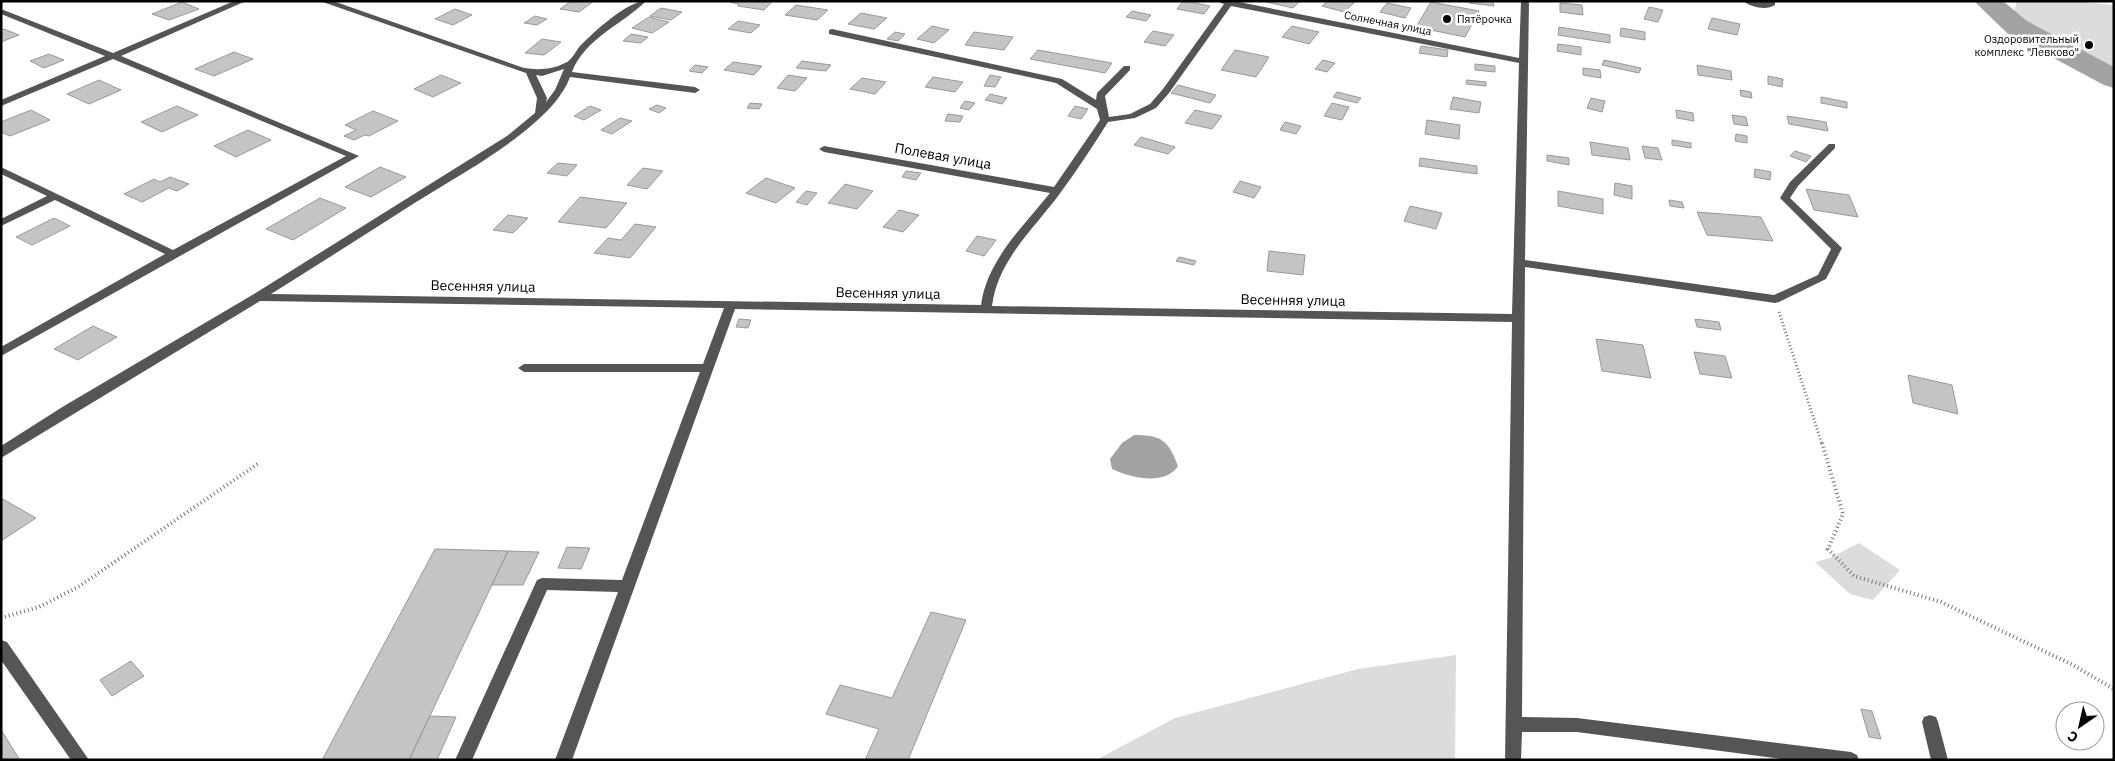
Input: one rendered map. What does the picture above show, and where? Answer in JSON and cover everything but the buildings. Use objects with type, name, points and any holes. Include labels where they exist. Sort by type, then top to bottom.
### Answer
[{"type":"street","points":[[1,103],[242,1]]},
{"type":"street","points":[[324,1],[404,28],[458,50],[530,72],[568,70],[695,90]]},
{"type":"street","points":[[1,453],[69,409],[258,297],[510,138],[540,114],[561,88],[568,70],[601,32],[642,1]]},
{"type":"street","points":[[1513,760],[1518,318],[1525,1]]},
{"type":"street","points":[[1747,1],[1759,5],[1771,5],[1771,1]]},
{"type":"street","points":[[986,310],[986,297],[1000,265],[1057,191],[1105,120],[1132,116],[1152,106],[1166,91],[1225,2]]},
{"type":"street","name":"Солнечная улица","points":[[1225,2],[1523,61]]},
{"type":"street","points":[[1,11],[354,156],[174,254],[1,352]]},
{"type":"street","points":[[832,32],[1059,81],[1082,94],[1101,108]]},
{"type":"street","points":[[1105,120],[1101,108],[1100,95],[1127,68]]},
{"type":"street","points":[[530,72],[542,98],[540,114]]},
{"type":"street","points":[[1519,262],[1775,299],[1822,277],[1838,248],[1785,198],[1794,184],[1832,146]]},
{"type":"street","name":"Полевая улица","points":[[824,148],[1057,191]]},
{"type":"street","points":[[1,170],[174,254]]},
{"type":"street","points":[[1,223],[56,196]]},
{"type":"street","name":"Весенняя улица","points":[[258,297],[1518,318]]},
{"type":"street","points":[[563,760],[730,306]]},
{"type":"street","points":[[524,368],[707,368]]},
{"type":"street","points":[[463,760],[542,584],[627,586]]},
{"type":"street","points":[[1,647],[81,760]]},
{"type":"street","points":[[1930,722],[1940,760]]},
{"type":"street","points":[[1513,724],[1577,726],[1852,760]]},
{"type":"path","points":[[1775,299],[1831,471],[1843,514],[1828,548],[1854,576],[1941,602],[2071,664],[2114,689]]},
{"type":"path","points":[[1,618],[13,617],[51,602],[99,575],[259,463]]},
{"type":"shaded area","name":"Оздоровительный комплекс \"Левково\"","points":[[2017,1],[2075,1],[2114,5],[2114,76],[2013,15]]},
{"type":"shaded area","points":[[1134,435],[1152,436],[1163,441],[1171,451],[1178,466],[1165,476],[1156,478],[1128,475],[1112,469],[1110,459],[1122,443]]},
{"type":"shaded area","points":[[1859,543],[1900,570],[1873,600],[1850,594],[1815,562],[1830,558]]},
{"type":"shaded area","points":[[1456,655],[1455,760],[1096,760],[1175,718],[1358,669]]},
{"type":"waterway","points":[[1987,1],[2017,27],[2114,79]]},
{"type":"place","name":"Пятёрочка","points":[[1447,19]]},
{"type":"place","name":"Оздоровительный комплекс \"Левково\"","points":[[2089,45]]}]
